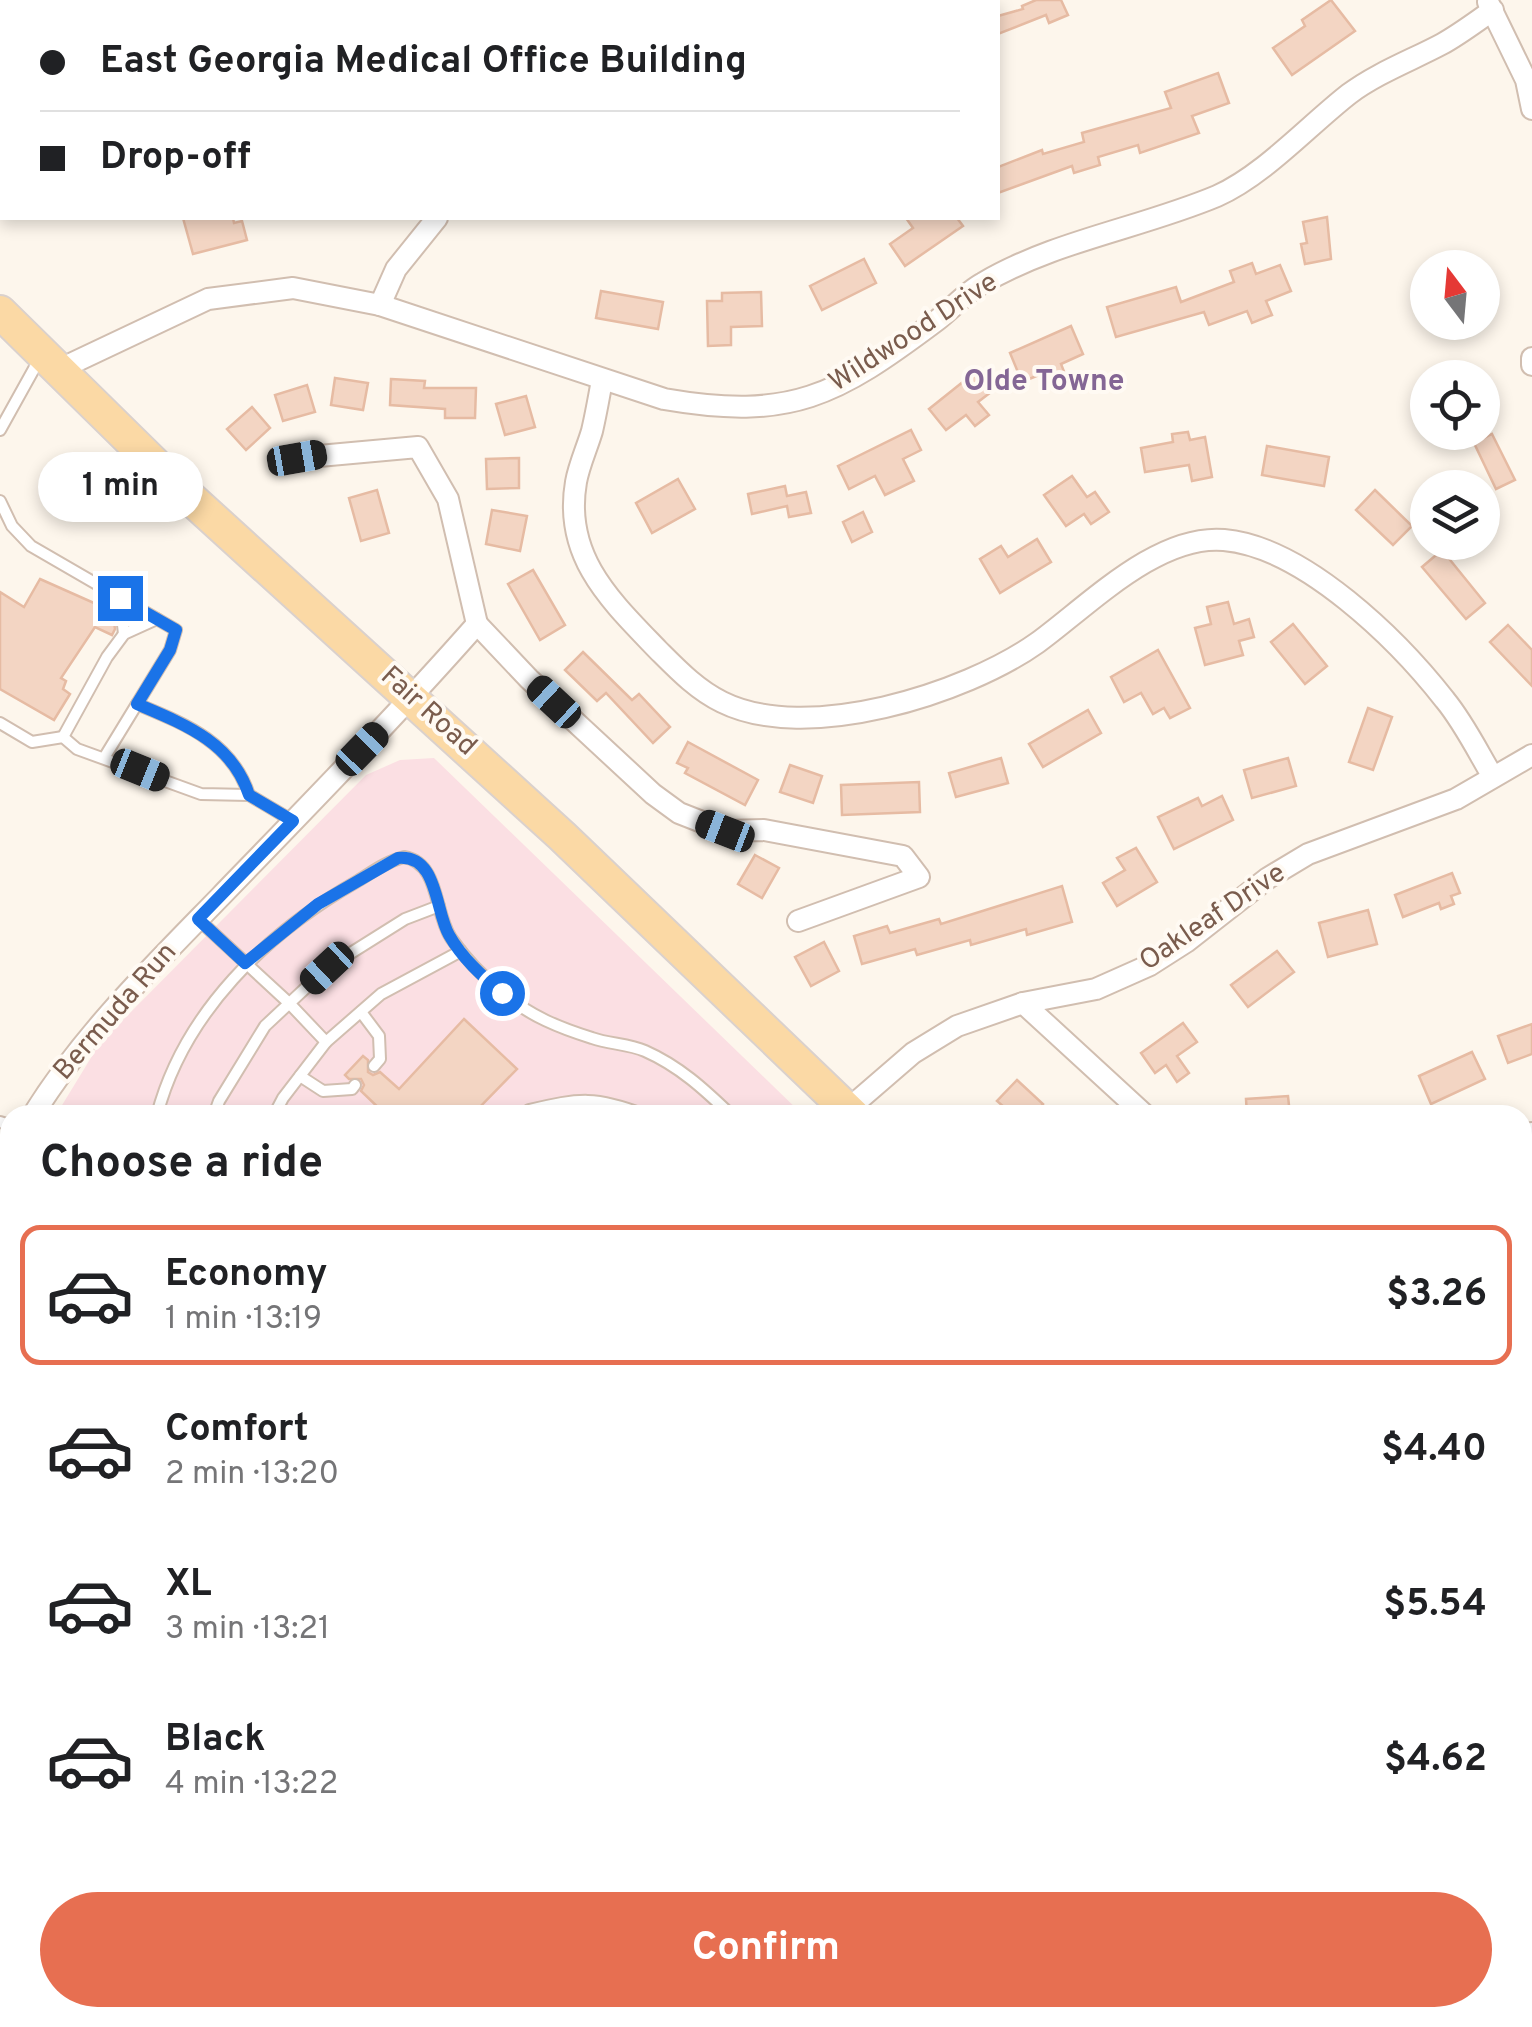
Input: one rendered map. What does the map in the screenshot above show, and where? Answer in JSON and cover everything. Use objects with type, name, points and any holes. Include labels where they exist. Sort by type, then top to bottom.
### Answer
[{"type":"main road","name":"Fair Road","points":[[0,312],[178,486],[758,1021],[839,1105]]},
{"type":"street","points":[[1490,5],[1526,80],[1532,109]]},
{"type":"street","name":"Wildwood Drive","points":[[52,361],[208,299],[293,288],[380,305],[664,399],[713,408],[760,408],[799,402],[853,379],[878,363],[981,283],[1033,260],[1145,224],[1221,194],[1353,92],[1444,43],[1490,5]]},
{"type":"street","points":[[380,305],[396,269],[435,220]]},
{"type":"street","points":[[602,380],[592,432],[576,481],[574,518],[581,550],[591,574],[613,602],[683,676],[722,702],[757,713],[810,718],[864,712],[920,696],[987,673],[1034,645],[1156,554],[1220,539],[1247,543],[1289,560],[1354,602],[1446,700],[1493,777]]},
{"type":"street","points":[[297,458],[418,447],[448,499],[477,624],[543,692],[679,814],[725,831],[764,830],[903,856],[919,877],[798,922]]},
{"type":"street","name":"Bermuda Run","points":[[39,1105],[61,1070],[108,1015],[412,698],[477,624]]},
{"type":"street","name":"Oakleaf Drive","points":[[856,1105],[912,1053],[957,1026],[1023,1004],[1096,988],[1150,965],[1268,878],[1308,854],[1456,799],[1532,756]]},
{"type":"street","points":[[1023,1004],[1134,1105]]},
{"type":"lane","points":[[0,430],[52,361]]},
{"type":"lane","points":[[0,501],[12,526],[31,546],[176,630],[170,650],[104,758]]},
{"type":"lane","points":[[120,598],[124,634]]},
{"type":"lane","points":[[63,737],[124,634],[157,619]]},
{"type":"lane","points":[[137,704],[219,744],[242,774],[249,795]]},
{"type":"lane","points":[[0,723],[32,742],[63,737]]},
{"type":"lane","points":[[63,737],[76,749],[201,794],[249,795],[293,821]]},
{"type":"lane","points":[[159,1105],[191,1034],[245,963],[318,904],[398,858],[417,860],[432,882],[448,934],[478,972],[527,1013],[593,1038],[642,1050],[694,1079],[720,1105]]},
{"type":"lane","points":[[218,1105],[265,1026],[327,968],[405,919],[439,906]]},
{"type":"lane","points":[[198,919],[326,1042]]},
{"type":"lane","points":[[281,1105],[326,1042],[381,994],[461,951]]},
{"type":"lane","points":[[361,1012],[379,1036],[380,1059],[374,1066]]},
{"type":"lane","points":[[300,1076],[323,1091],[352,1090],[355,1086]]},
{"type":"lane","points":[[549,1105],[574,1099],[619,1105]]},
{"type":"shaded area","points":[[434,758],[793,1105],[62,1105],[100,1043],[366,775],[400,760]]},
{"type":"building","points":[[1036,0],[1061,0],[1068,15],[1049,23],[1046,15],[1000,33],[1000,15],[1023,9],[1022,6]]},
{"type":"building","points":[[1331,0],[1355,31],[1292,75],[1273,48],[1305,26],[1302,20]]},
{"type":"building","points":[[1218,73],[1229,103],[1192,116],[1199,133],[1140,153],[1138,145],[1098,157],[1100,165],[1074,173],[1072,166],[1000,192],[1000,166],[1042,150],[1043,154],[1084,142],[1082,133],[1171,108],[1165,92]]},
{"type":"building","points":[[1327,217],[1331,259],[1305,264],[1301,244],[1307,243],[1303,222]]},
{"type":"building","points":[[184,220],[242,221],[247,240],[193,254]]},
{"type":"building","points":[[907,220],[958,220],[963,226],[905,266],[890,244],[913,228]]},
{"type":"building","points":[[864,259],[876,283],[822,310],[810,286]]},
{"type":"building","points":[[1252,263],[1256,274],[1280,265],[1291,291],[1266,301],[1272,315],[1252,323],[1247,311],[1209,325],[1204,312],[1116,337],[1107,307],[1176,287],[1181,302],[1234,282],[1230,271]]},
{"type":"building","points":[[601,291],[663,302],[658,329],[596,318]]},
{"type":"building","points":[[761,292],[762,326],[731,327],[731,345],[708,346],[707,301],[722,301],[722,293]]},
{"type":"building","points":[[1071,326],[1083,354],[1061,364],[1065,374],[1049,381],[1046,372],[1022,382],[1010,353]]},
{"type":"building","points":[[979,369],[995,389],[978,402],[989,415],[975,426],[966,415],[946,430],[929,409]]},
{"type":"building","points":[[335,378],[368,383],[363,410],[331,405]]},
{"type":"building","points":[[391,379],[425,381],[424,388],[476,388],[475,418],[445,418],[445,409],[390,405]]},
{"type":"building","points":[[307,385],[315,412],[283,421],[275,395]]},
{"type":"building","points":[[526,396],[535,427],[505,435],[496,404]]},
{"type":"building","points":[[252,407],[270,428],[246,450],[227,429]]},
{"type":"building","points":[[911,430],[921,450],[903,459],[914,481],[885,495],[875,476],[849,489],[838,466]]},
{"type":"building","points":[[1188,432],[1190,440],[1205,437],[1212,477],[1192,481],[1189,465],[1145,472],[1141,448],[1173,442],[1172,434]]},
{"type":"building","points":[[1267,446],[1329,457],[1324,486],[1262,475]]},
{"type":"building","points":[[1477,450],[1500,450],[1515,480],[1500,487],[1500,470],[1487,470]]},
{"type":"building","points":[[519,458],[519,488],[487,489],[486,459]]},
{"type":"building","points":[[1072,476],[1087,497],[1095,492],[1109,512],[1091,524],[1084,514],[1066,526],[1044,495]]},
{"type":"building","points":[[678,479],[695,509],[652,533],[636,503]]},
{"type":"building","points":[[785,486],[787,496],[806,492],[811,513],[789,517],[787,506],[752,514],[748,494]]},
{"type":"building","points":[[377,490],[389,533],[361,541],[349,498]]},
{"type":"building","points":[[1375,490],[1410,528],[1393,545],[1356,510]]},
{"type":"building","points":[[492,510],[527,516],[520,551],[486,544]]},
{"type":"building","points":[[863,512],[872,532],[852,542],[843,522]]},
{"type":"building","points":[[1037,539],[1051,562],[1000,593],[980,559],[1001,546],[1008,557]]},
{"type":"building","points":[[1430,560],[1450,560],[1485,603],[1466,619],[1422,567]]},
{"type":"building","points":[[533,570],[565,625],[540,640],[508,584]]},
{"type":"building","points":[[40,579],[103,607],[101,613],[114,622],[115,629],[112,635],[95,627],[61,678],[66,681],[63,689],[70,694],[54,720],[0,689],[0,592],[24,607]]},
{"type":"building","points":[[1228,602],[1234,624],[1249,619],[1254,637],[1239,641],[1243,655],[1205,665],[1195,628],[1211,624],[1207,607]]},
{"type":"building","points":[[1293,624],[1327,666],[1305,684],[1271,642]]},
{"type":"building","points":[[1508,625],[1532,650],[1532,686],[1490,642]]},
{"type":"building","points":[[1158,650],[1190,708],[1170,718],[1164,708],[1153,714],[1141,693],[1124,702],[1111,677]]},
{"type":"building","points":[[583,652],[632,700],[639,694],[670,727],[653,743],[606,693],[597,701],[565,670]]},
{"type":"building","points":[[1368,708],[1392,717],[1373,770],[1349,762]]},
{"type":"building","points":[[1088,710],[1101,733],[1043,767],[1029,744]]},
{"type":"building","points":[[688,742],[758,780],[745,805],[685,773],[688,768],[677,763]]},
{"type":"building","points":[[1001,758],[1008,783],[956,797],[949,773]]},
{"type":"building","points":[[1288,758],[1296,786],[1252,798],[1244,770]]},
{"type":"building","points":[[790,765],[822,776],[813,803],[780,792]]},
{"type":"building","points":[[919,782],[920,812],[842,815],[841,785]]},
{"type":"building","points":[[1222,796],[1233,820],[1174,849],[1158,817],[1198,798],[1202,806]]},
{"type":"building","points":[[1136,848],[1157,882],[1117,906],[1103,883],[1125,870],[1117,858]]},
{"type":"building","points":[[755,855],[779,868],[762,898],[738,884]]},
{"type":"building","points":[[1452,873],[1460,893],[1451,896],[1454,904],[1441,909],[1439,903],[1403,917],[1395,895]]},
{"type":"building","points":[[1062,886],[1072,922],[1027,935],[1026,929],[971,945],[970,940],[917,955],[915,949],[862,964],[854,936],[887,926],[890,933],[939,919],[941,924]]},
{"type":"building","points":[[1368,910],[1377,944],[1328,957],[1319,923]]},
{"type":"building","points":[[824,942],[839,971],[811,986],[795,957]]},
{"type":"building","points":[[1277,951],[1294,972],[1248,1007],[1231,985]]},
{"type":"building","points":[[464,1019],[517,1069],[482,1105],[376,1105],[361,1091],[361,1079],[345,1075],[363,1056],[368,1060],[368,1072],[380,1072],[399,1089]]},
{"type":"building","points":[[1183,1023],[1197,1042],[1177,1056],[1189,1073],[1177,1082],[1166,1065],[1155,1073],[1141,1053]]},
{"type":"building","points":[[1532,1024],[1532,1054],[1508,1063],[1498,1036]]},
{"type":"building","points":[[1472,1052],[1485,1079],[1431,1104],[1419,1076]]},
{"type":"building","points":[[1017,1080],[1043,1104],[1002,1105],[997,1101]]},
{"type":"building","points":[[1288,1096],[1289,1105],[1246,1105],[1246,1099]]},
{"type":"district","name":"Olde Towne","points":[[1044,382]]},
{"type":"route","points":[[120,598],[176,630],[170,650],[137,704],[219,744],[242,774],[249,795],[293,821],[198,919],[245,963],[318,904],[398,858],[409,857],[417,860],[432,882],[448,934],[478,972],[502,993]]}]
